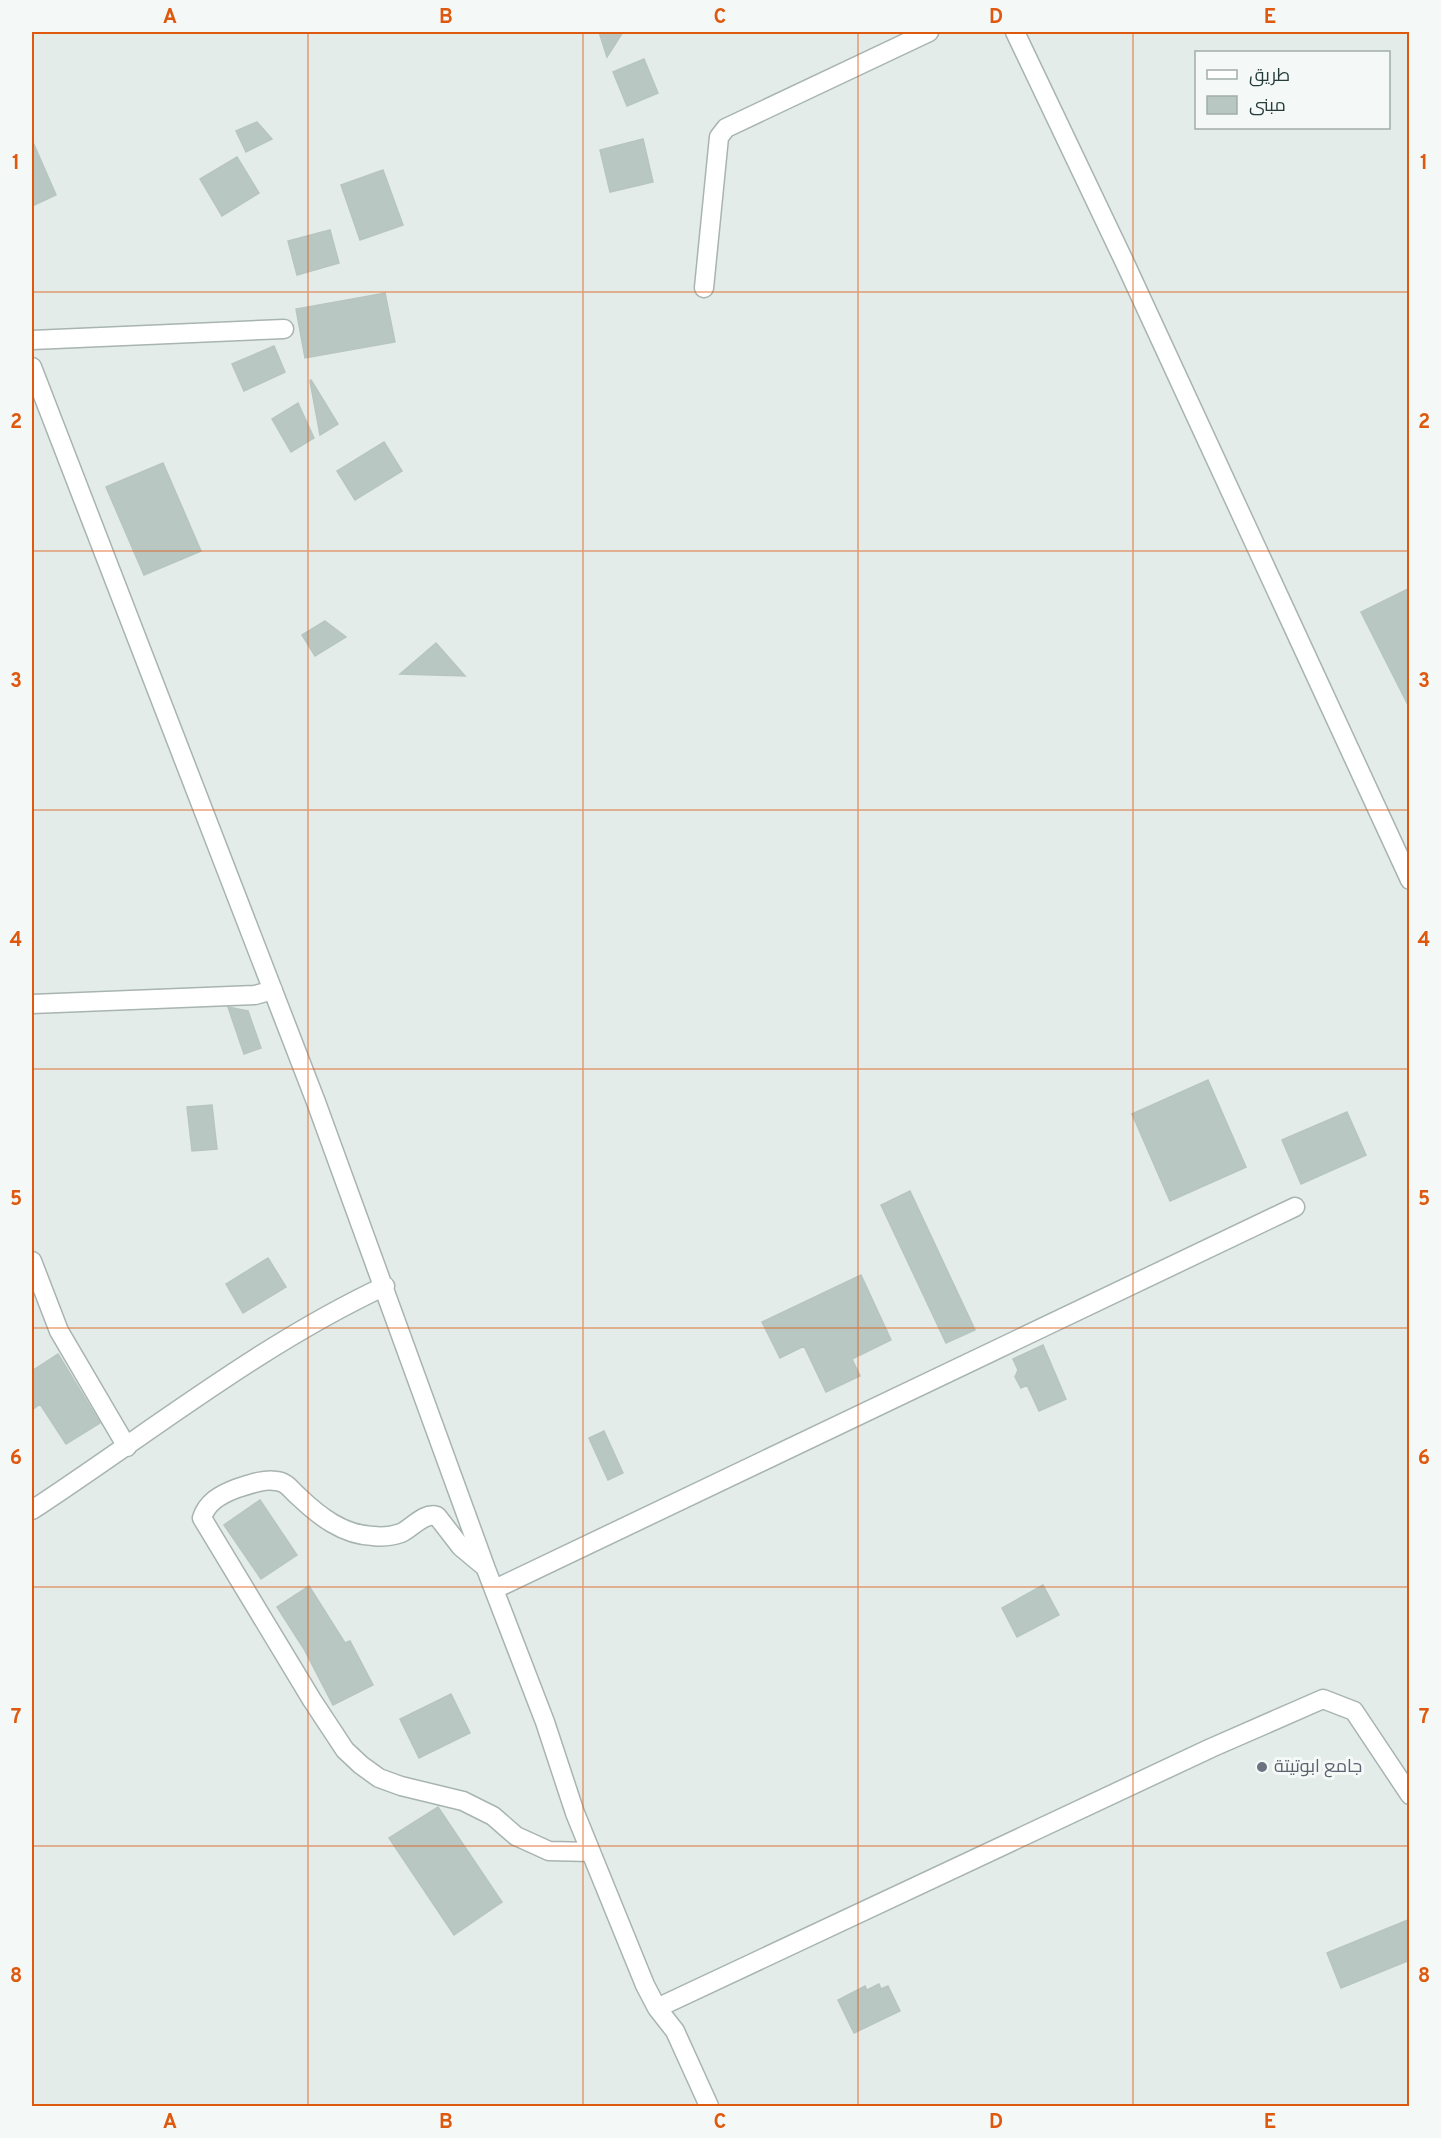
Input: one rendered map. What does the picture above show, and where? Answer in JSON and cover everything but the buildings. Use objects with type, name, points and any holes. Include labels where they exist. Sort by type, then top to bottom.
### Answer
[{"type":"street","points":[[704,288],[719,138],[726,129],[929,32]]},
{"type":"street","points":[[1015,32],[1125,263],[1410,880]]},
{"type":"street","points":[[32,340],[284,329]]},
{"type":"street","points":[[32,367],[385,1286],[486,1569],[591,1852],[657,2008],[675,2031],[709,2106]]},
{"type":"street","points":[[32,1004],[238,996],[273,990]]},
{"type":"street","points":[[495,1589],[1295,1207]]},
{"type":"street","points":[[32,1261],[59,1331],[127,1446]]},
{"type":"street","points":[[32,1510],[207,1390],[322,1317],[385,1286]]},
{"type":"street","points":[[486,1569],[461,1547],[437,1516],[427,1517],[400,1534],[373,1536],[354,1534],[338,1527],[297,1495],[288,1484],[276,1481],[256,1482],[227,1492],[212,1501],[205,1509],[202,1518],[312,1700],[345,1750],[361,1766],[379,1778],[401,1786],[463,1801],[493,1816],[516,1836],[549,1851],[591,1852]]},
{"type":"street","points":[[657,2008],[1211,1748],[1323,1700],[1354,1711],[1410,1795]]},
{"type":"place","name":"جامع ابوتيتة","points":[[1262,1767]]}]
